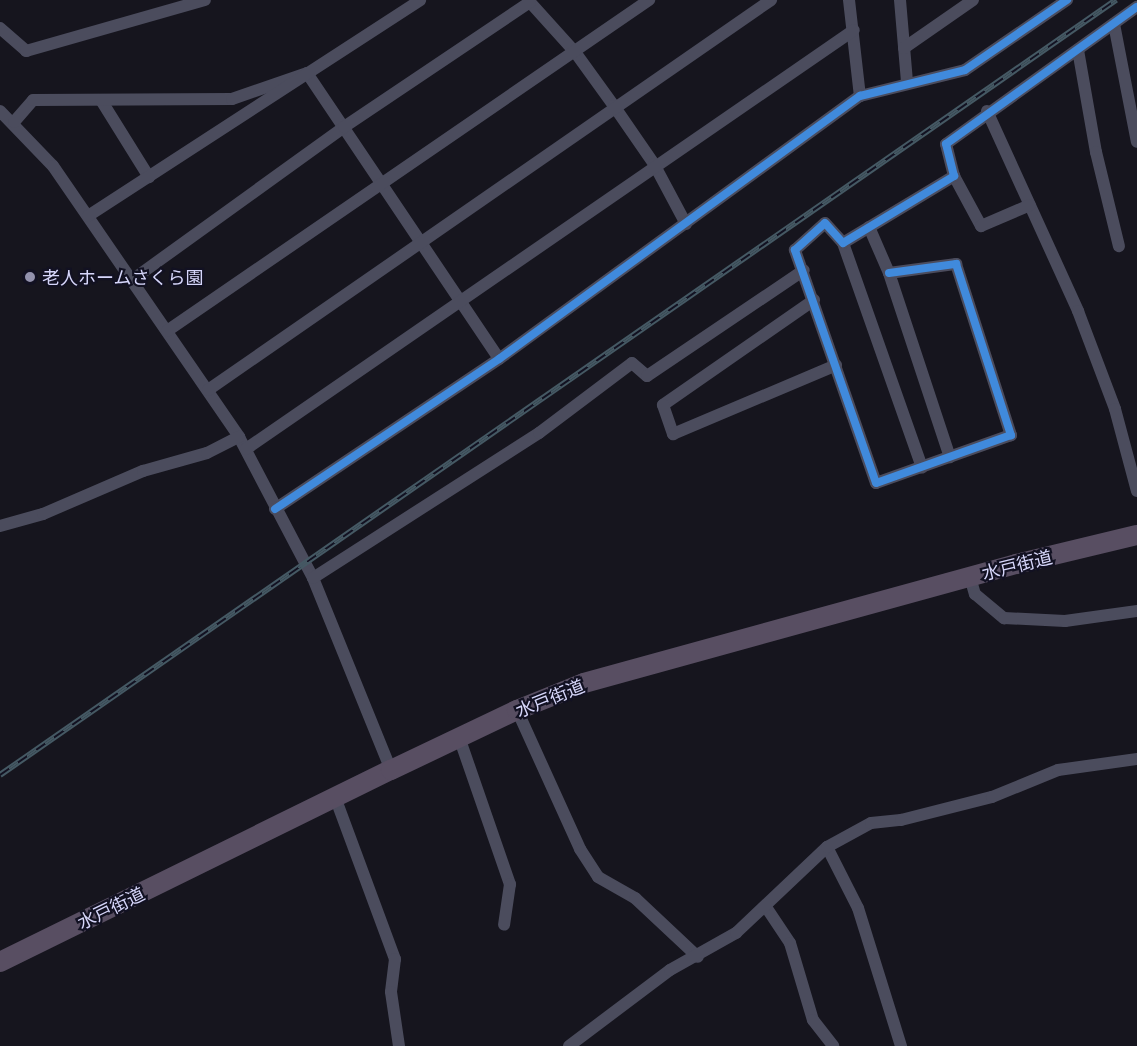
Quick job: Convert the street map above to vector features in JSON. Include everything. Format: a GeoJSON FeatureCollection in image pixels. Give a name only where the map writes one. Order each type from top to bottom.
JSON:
{"type":"FeatureCollection","features":[{"type":"Feature","properties":{"kind":"highway","name":"水戸街道"},"geometry":{"type":"LineString","coordinates":[[0,962],[459,737],[584,683],[970,577],[1137,535]]}},
{"type":"Feature","properties":{"kind":"street"},"geometry":{"type":"LineString","coordinates":[[0,28],[26,51],[202,0]]}},
{"type":"Feature","properties":{"kind":"street"},"geometry":{"type":"LineString","coordinates":[[88,216],[420,0]]}},
{"type":"Feature","properties":{"kind":"street"},"geometry":{"type":"LineString","coordinates":[[167,331],[649,0]]}},
{"type":"Feature","properties":{"kind":"street"},"geometry":{"type":"LineString","coordinates":[[208,390],[614,106],[771,0]]}},
{"type":"Feature","properties":{"kind":"street"},"geometry":{"type":"LineString","coordinates":[[849,0],[860,96]]}},
{"type":"Feature","properties":{"kind":"street"},"geometry":{"type":"LineString","coordinates":[[900,0],[907,82]]}},
{"type":"Feature","properties":{"kind":"street"},"geometry":{"type":"LineString","coordinates":[[904,48],[973,0]]}},
{"type":"Feature","properties":{"kind":"street"},"geometry":{"type":"LineString","coordinates":[[275,509],[500,359],[860,96],[907,82],[965,70],[1067,0]]}},
{"type":"Feature","properties":{"kind":"street"},"geometry":{"type":"LineString","coordinates":[[132,280],[344,127],[529,1],[575,52],[614,106],[654,164],[686,224]]}},
{"type":"Feature","properties":{"kind":"street"},"geometry":{"type":"LineString","coordinates":[[1030,205],[981,226],[954,176],[946,144],[987,111],[1137,7]]}},
{"type":"Feature","properties":{"kind":"street"},"geometry":{"type":"LineString","coordinates":[[1114,24],[1137,142]]}},
{"type":"Feature","properties":{"kind":"street"},"geometry":{"type":"LineString","coordinates":[[0,526],[43,514],[143,471],[243,443],[854,30]]}},
{"type":"Feature","properties":{"kind":"street"},"geometry":{"type":"LineString","coordinates":[[1078,50],[1096,152],[1119,246]]}},
{"type":"Feature","properties":{"kind":"street"},"geometry":{"type":"LineString","coordinates":[[14,122],[33,100],[232,99],[308,74]]}},
{"type":"Feature","properties":{"kind":"street"},"geometry":{"type":"LineString","coordinates":[[308,74],[500,359]]}},
{"type":"Feature","properties":{"kind":"street"},"geometry":{"type":"LineString","coordinates":[[101,100],[149,177]]}},
{"type":"Feature","properties":{"kind":"street"},"geometry":{"type":"LineString","coordinates":[[0,111],[14,122],[88,216],[243,443],[275,509],[313,578],[391,770]]}},
{"type":"Feature","properties":{"kind":"street"},"geometry":{"type":"LineString","coordinates":[[987,111],[1030,205],[1103,377],[1137,491]]}},
{"type":"Feature","properties":{"kind":"street"},"geometry":{"type":"LineString","coordinates":[[843,243],[954,176]]}},
{"type":"Feature","properties":{"kind":"street"},"geometry":{"type":"LineString","coordinates":[[889,273],[956,264],[1011,435],[922,467],[876,483],[804,270],[795,250],[825,223],[843,243],[922,467]]}},
{"type":"Feature","properties":{"kind":"street"},"geometry":{"type":"LineString","coordinates":[[869,227],[889,273],[950,457]]}},
{"type":"Feature","properties":{"kind":"street"},"geometry":{"type":"LineString","coordinates":[[313,578],[538,433],[632,363],[647,376],[804,270]]}},
{"type":"Feature","properties":{"kind":"street"},"geometry":{"type":"LineString","coordinates":[[814,300],[663,405],[673,434],[836,365]]}},
{"type":"Feature","properties":{"kind":"street"},"geometry":{"type":"LineString","coordinates":[[970,577],[975,594],[1004,618],[1065,621],[1137,611]]}},
{"type":"Feature","properties":{"kind":"street"},"geometry":{"type":"LineString","coordinates":[[517,710],[580,849],[597,877],[635,898],[698,957]]}},
{"type":"Feature","properties":{"kind":"street"},"geometry":{"type":"LineString","coordinates":[[459,737],[510,884],[504,925]]}},
{"type":"Feature","properties":{"kind":"street"},"geometry":{"type":"LineString","coordinates":[[569,1046],[670,970],[698,957],[766,908],[827,847],[871,823],[901,820],[992,797],[1058,770],[1137,759]]}},
{"type":"Feature","properties":{"kind":"street"},"geometry":{"type":"LineString","coordinates":[[335,797],[395,958],[391,992],[399,1046]]}},
{"type":"Feature","properties":{"kind":"street"},"geometry":{"type":"LineString","coordinates":[[827,847],[858,908],[901,1046]]}},
{"type":"Feature","properties":{"kind":"street"},"geometry":{"type":"LineString","coordinates":[[766,908],[790,943],[813,1020],[832,1046]]}},
{"type":"Feature","properties":{"kind":"railway"},"geometry":{"type":"LineString","coordinates":[[0,775],[1116,0]]}},
{"type":"Feature","properties":{"kind":"cycle path"},"geometry":{"type":"LineString","coordinates":[[275,509],[499,359],[860,96],[965,70],[1067,0]]}},
{"type":"Feature","properties":{"kind":"cycle path"},"geometry":{"type":"LineString","coordinates":[[889,273],[956,264],[1011,435],[876,483],[795,250],[825,223],[843,243],[954,176],[946,144],[1137,7]]}},
{"type":"Feature","properties":{"kind":"place","name":"老人ホームさくら園"},"geometry":{"type":"Point","coordinates":[30,277]}}]}
